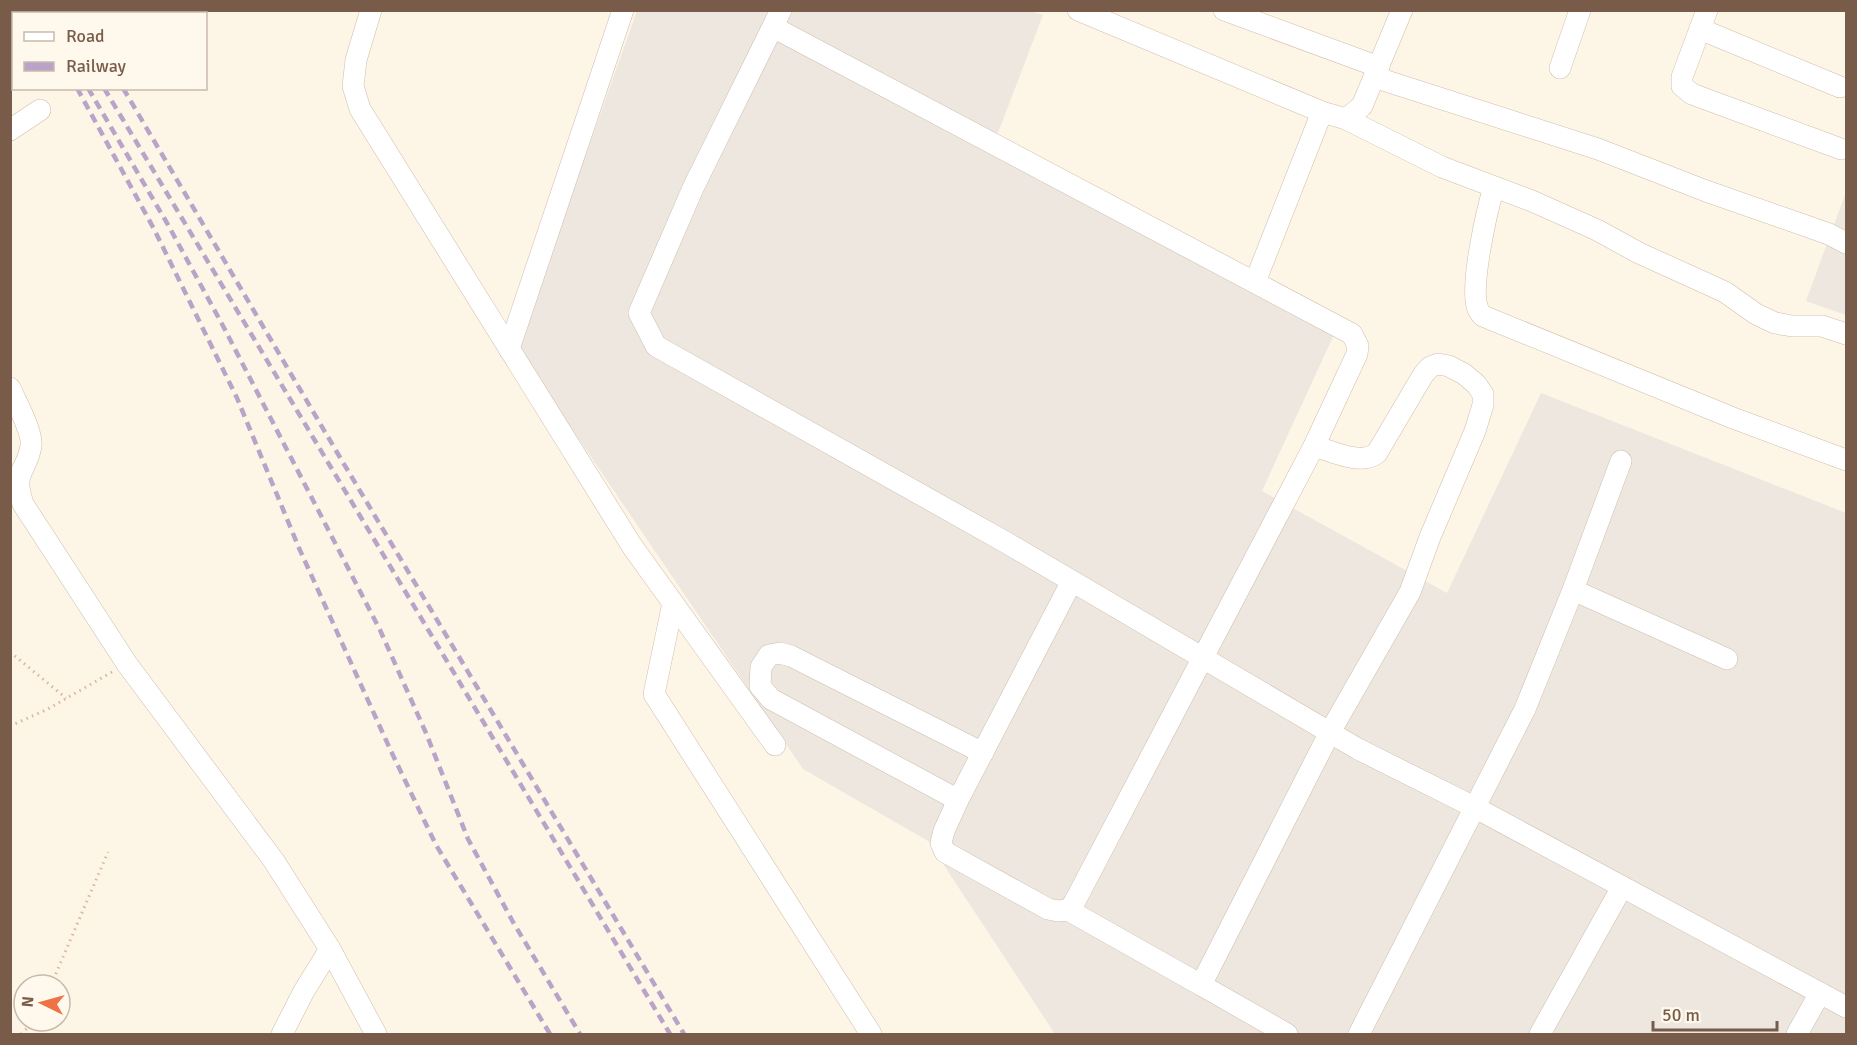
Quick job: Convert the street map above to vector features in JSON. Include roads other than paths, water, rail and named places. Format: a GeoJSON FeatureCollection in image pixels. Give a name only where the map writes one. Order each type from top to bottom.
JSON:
{"type":"FeatureCollection","features":[{"type":"Feature","properties":{"kind":"street"},"geometry":{"type":"LineString","coordinates":[[371,10],[356,60],[354,86],[360,109],[632,546],[775,745]]}},
{"type":"Feature","properties":{"kind":"street"},"geometry":{"type":"LineString","coordinates":[[508,349],[623,10]]}},
{"type":"Feature","properties":{"kind":"street"},"geometry":{"type":"LineString","coordinates":[[1078,10],[1322,112],[1347,118],[1442,167],[1597,230],[1639,253],[1715,287],[1756,314],[1775,323],[1792,326],[1822,326],[1846,334]]}},
{"type":"Feature","properties":{"kind":"street"},"geometry":{"type":"LineString","coordinates":[[1224,10],[1376,72],[1598,149],[1706,191],[1829,234],[1846,243]]}},
{"type":"Feature","properties":{"kind":"street"},"geometry":{"type":"LineString","coordinates":[[1347,118],[1362,106],[1402,10]]}},
{"type":"Feature","properties":{"kind":"street"},"geometry":{"type":"LineString","coordinates":[[1560,68],[1580,10]]}},
{"type":"Feature","properties":{"kind":"street"},"geometry":{"type":"LineString","coordinates":[[1068,910],[1074,903],[1203,658],[1314,446],[1357,354],[1358,346],[1352,334],[777,19],[693,188],[639,313],[656,346],[1072,581],[1203,658],[1358,748],[1476,808],[1846,1008]]}},
{"type":"Feature","properties":{"kind":"street"},"geometry":{"type":"LineString","coordinates":[[1840,87],[1704,20],[1682,77],[1682,86],[1692,94],[1841,149]]}},
{"type":"Feature","properties":{"kind":"street"},"geometry":{"type":"LineString","coordinates":[[10,130],[40,110]]}},
{"type":"Feature","properties":{"kind":"street"},"geometry":{"type":"LineString","coordinates":[[1255,282],[1322,112]]}},
{"type":"Feature","properties":{"kind":"street"},"geometry":{"type":"LineString","coordinates":[[1494,187],[1485,218],[1475,295],[1478,309],[1483,316],[1733,418],[1846,460]]}},
{"type":"Feature","properties":{"kind":"street"},"geometry":{"type":"LineString","coordinates":[[1201,985],[1330,732],[1410,592],[1430,537],[1475,431],[1483,405],[1482,394],[1476,384],[1464,374],[1449,366],[1438,364],[1430,367],[1424,375],[1377,453],[1372,457],[1362,459],[1314,446]]}},
{"type":"Feature","properties":{"kind":"street"},"geometry":{"type":"LineString","coordinates":[[10,388],[30,435],[31,444],[18,477],[17,502],[127,663],[274,861],[330,950],[376,1035]]}},
{"type":"Feature","properties":{"kind":"street"},"geometry":{"type":"LineString","coordinates":[[1359,1035],[1525,709],[1573,590],[1621,461]]}},
{"type":"Feature","properties":{"kind":"street"},"geometry":{"type":"LineString","coordinates":[[1072,581],[958,801],[944,831],[941,843],[945,852],[1048,909],[1068,910],[1287,1035]]}},
{"type":"Feature","properties":{"kind":"street"},"geometry":{"type":"LineString","coordinates":[[1573,590],[1727,659]]}},
{"type":"Feature","properties":{"kind":"street"},"geometry":{"type":"LineString","coordinates":[[673,603],[654,693],[871,1035]]}},
{"type":"Feature","properties":{"kind":"street"},"geometry":{"type":"LineString","coordinates":[[958,801],[771,699],[760,686],[761,667],[769,655],[780,653],[791,656],[983,753]]}},
{"type":"Feature","properties":{"kind":"street"},"geometry":{"type":"LineString","coordinates":[[1540,1035],[1622,887]]}},
{"type":"Feature","properties":{"kind":"street"},"geometry":{"type":"LineString","coordinates":[[282,1035],[304,991],[330,950]]}},
{"type":"Feature","properties":{"kind":"street"},"geometry":{"type":"LineString","coordinates":[[1797,1035],[1820,993]]}},
{"type":"Feature","properties":{"kind":"railway"},"geometry":{"type":"LineString","coordinates":[[78,90],[154,229],[237,398],[299,548],[436,845],[550,1034]]}},
{"type":"Feature","properties":{"kind":"railway"},"geometry":{"type":"LineString","coordinates":[[89,90],[167,223],[222,324],[380,630],[426,733],[468,839],[513,922],[580,1034]]}},
{"type":"Feature","properties":{"kind":"railway"},"geometry":{"type":"LineString","coordinates":[[105,90],[670,1034]]}},
{"type":"Feature","properties":{"kind":"railway"},"geometry":{"type":"LineString","coordinates":[[124,90],[684,1034]]}}]}
